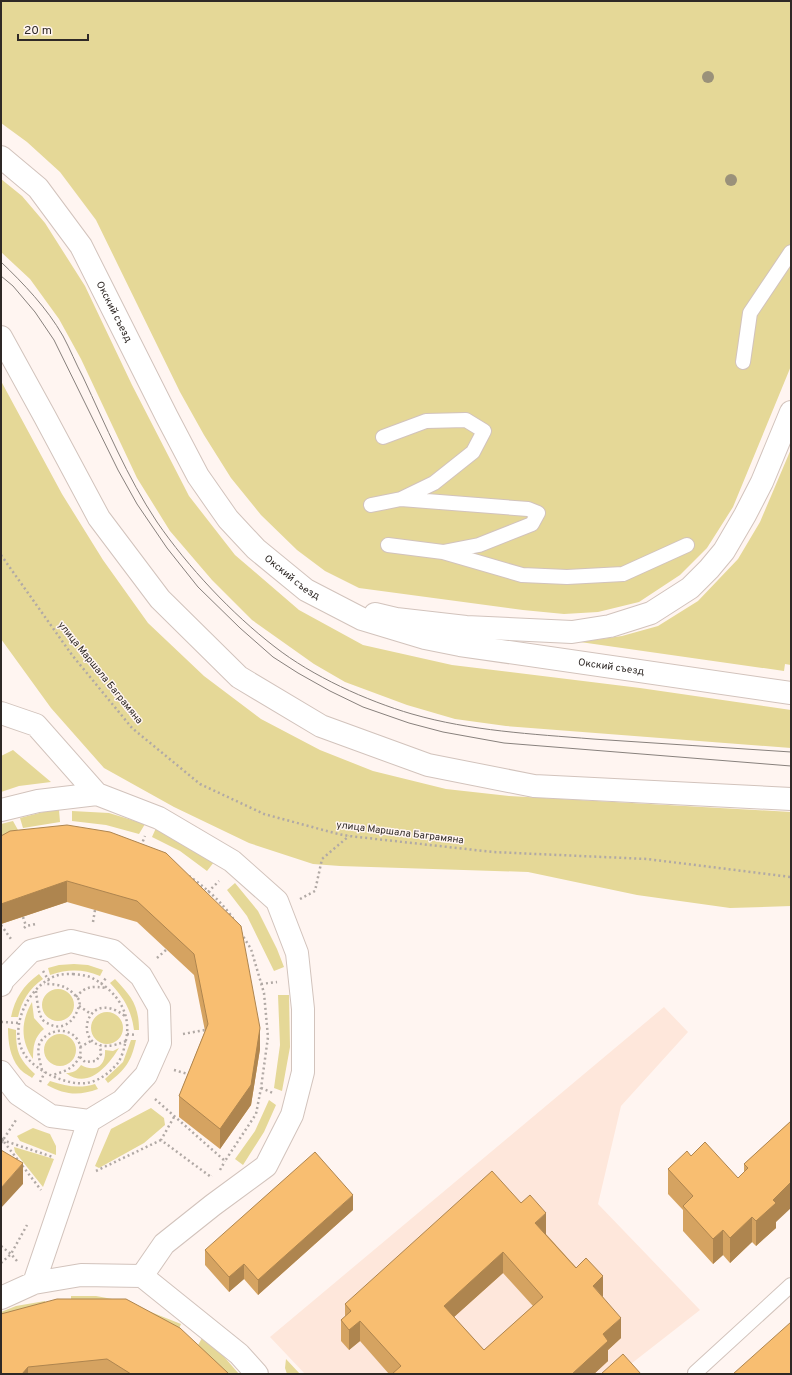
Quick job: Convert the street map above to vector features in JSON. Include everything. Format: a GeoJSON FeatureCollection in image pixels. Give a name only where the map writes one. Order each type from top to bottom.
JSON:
{"type":"FeatureCollection","features":[{"type":"Feature","properties":{"kind":"main road","name":"Окский съезд"},"geometry":{"type":"LineString","coordinates":[[1,157],[38,188],[81,246],[198,476],[228,519],[256,549],[306,590],[362,619],[391,629],[460,645],[791,693]]}},
{"type":"Feature","properties":{"kind":"main road"},"geometry":{"type":"LineString","coordinates":[[1,337],[99,518],[160,599],[239,677],[321,726],[428,765],[534,786],[791,799]]}},
{"type":"Feature","properties":{"kind":"main road"},"geometry":{"type":"LineString","coordinates":[[329,603],[396,619],[466,627],[534,631],[572,632],[610,626],[652,613],[690,588],[724,551],[762,482],[791,412]]}},
{"type":"Feature","properties":{"kind":"main road"},"geometry":{"type":"LineString","coordinates":[[1,713],[36,725],[97,794],[159,818],[232,861],[277,901],[297,953],[303,1009],[303,1072],[292,1116],[266,1166],[213,1205],[164,1244],[142,1276]]}},
{"type":"Feature","properties":{"kind":"main road"},"geometry":{"type":"LineString","coordinates":[[1,810],[38,801],[97,794]]}},
{"type":"Feature","properties":{"kind":"main road"},"geometry":{"type":"LineString","coordinates":[[1,985],[3,980],[31,951],[71,941],[113,952],[141,976],[159,1007],[160,1044],[146,1076],[122,1101],[89,1121],[51,1116],[18,1094],[1,1072]]}},
{"type":"Feature","properties":{"kind":"main road"},"geometry":{"type":"LineString","coordinates":[[34,1283],[89,1121]]}},
{"type":"Feature","properties":{"kind":"main road"},"geometry":{"type":"LineString","coordinates":[[1,1298],[34,1283],[81,1275],[142,1276],[239,1354],[257,1374]]}},
{"type":"Feature","properties":{"kind":"lane"},"geometry":{"type":"LineString","coordinates":[[743,362],[750,313],[791,252]]}},
{"type":"Feature","properties":{"kind":"lane"},"geometry":{"type":"LineString","coordinates":[[371,506],[401,499],[434,482],[473,452],[484,431],[466,420],[426,421],[383,437]]}},
{"type":"Feature","properties":{"kind":"lane"},"geometry":{"type":"LineString","coordinates":[[401,499],[528,509],[538,513],[532,524],[479,545],[443,552]]}},
{"type":"Feature","properties":{"kind":"lane"},"geometry":{"type":"LineString","coordinates":[[388,545],[443,552],[522,575],[567,577],[623,574],[687,546]]}},
{"type":"Feature","properties":{"kind":"lane"},"geometry":{"type":"LineString","coordinates":[[695,1373],[791,1285]]}},
{"type":"Feature","properties":{"kind":"path","name":"улица Маршала Баграмяна"},"geometry":{"type":"LineString","coordinates":[[1,555],[72,655],[132,728],[200,784],[264,814],[349,836],[493,852],[647,859],[791,877]]}},
{"type":"Feature","properties":{"kind":"path"},"geometry":{"type":"LineString","coordinates":[[280,909],[315,891],[322,859],[349,836]]}},
{"type":"Feature","properties":{"kind":"path"},"geometry":{"type":"LineString","coordinates":[[93,922],[95,910]]}},
{"type":"Feature","properties":{"kind":"path"},"geometry":{"type":"LineString","coordinates":[[23,917],[26,926]]}},
{"type":"Feature","properties":{"kind":"path"},"geometry":{"type":"LineString","coordinates":[[1,925],[11,939]]}},
{"type":"Feature","properties":{"kind":"path"},"geometry":{"type":"LineString","coordinates":[[152,963],[167,949]]}},
{"type":"Feature","properties":{"kind":"path"},"geometry":{"type":"LineString","coordinates":[[41,968],[49,981]]}},
{"type":"Feature","properties":{"kind":"path"},"geometry":{"type":"LineString","coordinates":[[73,974],[93,978],[106,988],[121,1004],[127,1017],[128,1034],[126,1041],[118,1062],[106,1074],[97,1080],[86,1083],[70,1082],[52,1076],[36,1067],[25,1054],[19,1039],[20,1023],[24,1006],[43,984],[55,976],[73,974]]}},
{"type":"Feature","properties":{"kind":"path"},"geometry":{"type":"LineString","coordinates":[[43,984],[57,984],[70,990],[80,1001],[79,1010],[73,1019],[63,1027],[45,1035],[39,1045],[39,1058],[43,1070]]}},
{"type":"Feature","properties":{"kind":"path"},"geometry":{"type":"LineString","coordinates":[[76,997],[87,987],[106,988]]}},
{"type":"Feature","properties":{"kind":"path"},"geometry":{"type":"LineString","coordinates":[[36,991],[42,1019],[59,1029],[73,1034],[79,1041],[82,1052],[78,1061],[70,1068],[52,1076]]}},
{"type":"Feature","properties":{"kind":"path"},"geometry":{"type":"LineString","coordinates":[[80,1006],[91,1014]]}},
{"type":"Feature","properties":{"kind":"path"},"geometry":{"type":"LineString","coordinates":[[126,1041],[114,1045],[96,1045],[89,1040],[86,1030],[91,1014],[96,1010],[109,1007],[118,1010],[127,1017]]}},
{"type":"Feature","properties":{"kind":"path"},"geometry":{"type":"LineString","coordinates":[[4,1028],[2,1022],[5,1016]]}},
{"type":"Feature","properties":{"kind":"path"},"geometry":{"type":"LineString","coordinates":[[2,1022],[20,1023]]}},
{"type":"Feature","properties":{"kind":"path"},"geometry":{"type":"LineString","coordinates":[[179,1035],[205,1030]]}},
{"type":"Feature","properties":{"kind":"path"},"geometry":{"type":"LineString","coordinates":[[128,1034],[142,1036]]}},
{"type":"Feature","properties":{"kind":"path"},"geometry":{"type":"LineString","coordinates":[[80,1047],[91,1041]]}},
{"type":"Feature","properties":{"kind":"path"},"geometry":{"type":"LineString","coordinates":[[80,1057],[85,1062],[96,1061],[101,1054],[100,1045]]}},
{"type":"Feature","properties":{"kind":"path"},"geometry":{"type":"LineString","coordinates":[[174,1070],[195,1077]]}},
{"type":"Feature","properties":{"kind":"path"},"geometry":{"type":"LineString","coordinates":[[1,1140],[17,1117],[14,1116]]}},
{"type":"Feature","properties":{"kind":"path"},"geometry":{"type":"LineString","coordinates":[[91,1173],[161,1140],[174,1117]]}},
{"type":"Feature","properties":{"kind":"path"},"geometry":{"type":"LineString","coordinates":[[1,1140],[59,1159]]}},
{"type":"Feature","properties":{"kind":"path"},"geometry":{"type":"LineString","coordinates":[[1,1140],[44,1194]]}},
{"type":"Feature","properties":{"kind":"path"},"geometry":{"type":"LineString","coordinates":[[161,1140],[211,1177],[218,1174],[225,1161]]}},
{"type":"Feature","properties":{"kind":"path"},"geometry":{"type":"LineString","coordinates":[[1,1263],[11,1254],[30,1221]]}},
{"type":"Feature","properties":{"kind":"path"},"geometry":{"type":"LineString","coordinates":[[1,1246],[11,1254]]}},
{"type":"Feature","properties":{"kind":"shaded area"},"geometry":{"type":"Polygon","coordinates":[[[1,1],[791,1],[791,366],[733,507],[707,548],[680,575],[639,602],[598,612],[564,614],[359,588],[325,571],[297,550],[261,515],[231,478],[204,435],[180,392],[96,220],[60,172],[27,142],[1,123],[1,1]]]}},
{"type":"Feature","properties":{"kind":"shaded area"},"geometry":{"type":"Polygon","coordinates":[[[1,179],[22,196],[45,223],[85,286],[132,385],[189,496],[235,555],[299,610],[363,645],[452,665],[640,688],[791,710],[791,748],[506,726],[455,719],[407,705],[345,682],[314,664],[252,620],[212,580],[170,531],[137,478],[81,359],[59,319],[30,279],[1,252],[1,179]]]}},
{"type":"Feature","properties":{"kind":"shaded area"},"geometry":{"type":"Polygon","coordinates":[[[1,381],[62,494],[103,560],[148,623],[204,676],[261,719],[320,750],[373,771],[446,789],[509,796],[791,812],[791,906],[730,908],[637,895],[528,872],[313,864],[249,843],[174,807],[104,768],[51,708],[1,639],[1,381]]]}},
{"type":"Feature","properties":{"kind":"shaded area"},"geometry":{"type":"Polygon","coordinates":[[[791,449],[791,665],[785,664],[784,671],[580,642],[622,636],[658,626],[698,601],[738,559],[760,522],[791,449]]]}},
{"type":"Feature","properties":{"kind":"shaded area"},"geometry":{"type":"Polygon","coordinates":[[[13,750],[51,782],[19,786],[1,792],[1,756],[13,750]]]}},
{"type":"Feature","properties":{"kind":"shaded area"},"geometry":{"type":"Polygon","coordinates":[[[59,810],[60,822],[23,828],[20,818],[47,811],[59,810]]]}},
{"type":"Feature","properties":{"kind":"shaded area"},"geometry":{"type":"Polygon","coordinates":[[[72,811],[109,813],[145,824],[139,834],[106,825],[72,821],[72,811]]]}},
{"type":"Feature","properties":{"kind":"shaded area"},"geometry":{"type":"Polygon","coordinates":[[[13,821],[18,830],[1,837],[1,824],[13,821]]]}},
{"type":"Feature","properties":{"kind":"shaded area"},"geometry":{"type":"Polygon","coordinates":[[[156,828],[214,862],[207,871],[180,851],[152,837],[156,828]]]}},
{"type":"Feature","properties":{"kind":"shaded area"},"geometry":{"type":"Polygon","coordinates":[[[235,883],[258,911],[277,949],[284,967],[274,971],[247,916],[227,890],[235,883]]]}},
{"type":"Feature","properties":{"kind":"shaded area"},"geometry":{"type":"Polygon","coordinates":[[[59,965],[88,965],[103,970],[100,976],[81,971],[63,972],[50,975],[48,968],[59,965]]]}},
{"type":"Feature","properties":{"kind":"shaded area"},"geometry":{"type":"Polygon","coordinates":[[[39,974],[43,979],[27,995],[18,1017],[11,1017],[20,993],[28,983],[39,974]]]}},
{"type":"Feature","properties":{"kind":"shaded area"},"geometry":{"type":"Polygon","coordinates":[[[115,979],[130,996],[136,1007],[139,1030],[134,1030],[131,1016],[126,1004],[110,983],[115,979]]]}},
{"type":"Feature","properties":{"kind":"shaded area"},"geometry":{"type":"Polygon","coordinates":[[[55,989],[61,989],[71,996],[74,1005],[73,1011],[67,1018],[61,1021],[55,1021],[45,1014],[42,1008],[42,1002],[49,992],[55,989]]]}},
{"type":"Feature","properties":{"kind":"shaded area"},"geometry":{"type":"Polygon","coordinates":[[[278,995],[289,995],[290,1047],[282,1091],[274,1088],[280,1045],[278,995]]]}},
{"type":"Feature","properties":{"kind":"shaded area"},"geometry":{"type":"Polygon","coordinates":[[[32,1002],[34,1018],[44,1029],[38,1035],[35,1042],[33,1059],[24,1038],[24,1023],[28,1009],[32,1002]]]}},
{"type":"Feature","properties":{"kind":"shaded area"},"geometry":{"type":"Polygon","coordinates":[[[664,1007],[688,1032],[621,1106],[598,1204],[700,1310],[618,1374],[305,1374],[270,1337],[664,1007]]]}},
{"type":"Feature","properties":{"kind":"shaded area"},"geometry":{"type":"Polygon","coordinates":[[[104,1012],[110,1012],[120,1019],[123,1028],[122,1034],[116,1041],[110,1044],[104,1044],[94,1037],[91,1031],[91,1025],[98,1015],[104,1012]]]}},
{"type":"Feature","properties":{"kind":"shaded area"},"geometry":{"type":"Polygon","coordinates":[[[8,1028],[16,1030],[18,1050],[25,1064],[35,1074],[32,1078],[20,1069],[13,1059],[9,1044],[8,1028]]]}},
{"type":"Feature","properties":{"kind":"shaded area"},"geometry":{"type":"Polygon","coordinates":[[[57,1034],[63,1034],[72,1038],[76,1050],[72,1062],[63,1066],[57,1066],[48,1062],[44,1053],[44,1047],[48,1038],[57,1034]]]}},
{"type":"Feature","properties":{"kind":"shaded area"},"geometry":{"type":"Polygon","coordinates":[[[131,1040],[136,1040],[130,1060],[108,1083],[105,1079],[123,1062],[131,1040]]]}},
{"type":"Feature","properties":{"kind":"shaded area"},"geometry":{"type":"Polygon","coordinates":[[[119,1048],[109,1062],[97,1074],[82,1079],[74,1078],[66,1073],[75,1071],[81,1065],[95,1068],[102,1064],[105,1056],[105,1050],[113,1051],[119,1048]]]}},
{"type":"Feature","properties":{"kind":"shaded area"},"geometry":{"type":"Polygon","coordinates":[[[50,1081],[72,1086],[89,1086],[95,1084],[98,1089],[85,1093],[66,1093],[47,1085],[50,1081]]]}},
{"type":"Feature","properties":{"kind":"shaded area"},"geometry":{"type":"Polygon","coordinates":[[[269,1100],[276,1105],[264,1132],[243,1165],[235,1159],[255,1131],[269,1100]]]}},
{"type":"Feature","properties":{"kind":"shaded area"},"geometry":{"type":"Polygon","coordinates":[[[151,1108],[164,1118],[165,1125],[144,1143],[99,1168],[95,1166],[111,1129],[151,1108]]]}},
{"type":"Feature","properties":{"kind":"shaded area"},"geometry":{"type":"Polygon","coordinates":[[[33,1128],[50,1134],[56,1146],[56,1155],[20,1141],[17,1136],[33,1128]]]}},
{"type":"Feature","properties":{"kind":"shaded area"},"geometry":{"type":"Polygon","coordinates":[[[14,1147],[54,1159],[43,1187],[15,1152],[14,1147]]]}},
{"type":"Feature","properties":{"kind":"shaded area"},"geometry":{"type":"Polygon","coordinates":[[[71,1296],[96,1296],[123,1301],[181,1324],[177,1333],[71,1307],[71,1296]]]}},
{"type":"Feature","properties":{"kind":"shaded area"},"geometry":{"type":"Polygon","coordinates":[[[45,1301],[47,1311],[1,1325],[1,1312],[16,1306],[45,1301]]]}},
{"type":"Feature","properties":{"kind":"shaded area"},"geometry":{"type":"Polygon","coordinates":[[[202,1338],[220,1352],[239,1374],[225,1374],[197,1347],[202,1338]]]}},
{"type":"Feature","properties":{"kind":"shaded area"},"geometry":{"type":"Polygon","coordinates":[[[286,1359],[300,1374],[287,1374],[285,1368],[286,1359]]]}},
{"type":"Feature","properties":{"kind":"building"},"geometry":{"type":"Polygon","coordinates":[[[67,825],[110,832],[166,853],[241,926],[260,1028],[251,1085],[220,1129],[179,1096],[208,1024],[194,954],[137,901],[67,881],[1,904],[1,836],[10,831],[67,825]]]}},
{"type":"Feature","properties":{"kind":"building"},"geometry":{"type":"Polygon","coordinates":[[[791,1121],[791,1182],[773,1200],[776,1203],[756,1221],[752,1217],[730,1238],[723,1230],[713,1239],[683,1206],[693,1196],[668,1169],[687,1151],[691,1156],[705,1142],[738,1178],[748,1168],[744,1164],[791,1121]]]}},
{"type":"Feature","properties":{"kind":"building"},"geometry":{"type":"Polygon","coordinates":[[[1,1150],[23,1163],[1,1188],[1,1150]]]}},
{"type":"Feature","properties":{"kind":"building"},"geometry":{"type":"Polygon","coordinates":[[[315,1152],[353,1195],[258,1280],[244,1264],[229,1277],[205,1250],[315,1152]]]}},
{"type":"Feature","properties":{"kind":"building"},"geometry":{"type":"Polygon","coordinates":[[[492,1171],[521,1203],[530,1195],[546,1213],[535,1223],[576,1268],[586,1258],[603,1276],[593,1286],[621,1318],[603,1334],[608,1341],[572,1374],[392,1374],[401,1366],[360,1321],[349,1330],[341,1320],[351,1311],[345,1304],[492,1171]],[[503,1252],[444,1306],[484,1350],[543,1297],[503,1252]]]}},
{"type":"Feature","properties":{"kind":"building"},"geometry":{"type":"Polygon","coordinates":[[[57,1299],[126,1299],[180,1328],[228,1373],[131,1374],[107,1359],[28,1367],[22,1374],[1,1374],[1,1314],[57,1299]]]}},
{"type":"Feature","properties":{"kind":"building"},"geometry":{"type":"Polygon","coordinates":[[[791,1322],[791,1374],[733,1374],[791,1322]]]}},
{"type":"Feature","properties":{"kind":"building"},"geometry":{"type":"Polygon","coordinates":[[[623,1354],[641,1374],[601,1374],[623,1354]]]}},
{"type":"Feature","properties":{"kind":"tram line"},"geometry":{"type":"LineString","coordinates":[[1,262],[35,297],[57,326],[83,377],[126,469],[146,505],[169,539],[182,556],[227,605],[275,647],[306,668],[359,695],[395,709],[434,720],[479,728],[593,739],[791,752]]}},
{"type":"Feature","properties":{"kind":"tram line"},"geometry":{"type":"LineString","coordinates":[[1,276],[13,286],[35,312],[54,340],[118,470],[137,504],[167,548],[198,587],[240,628],[273,657],[298,673],[363,707],[409,723],[443,732],[504,743],[791,766]]}}]}
